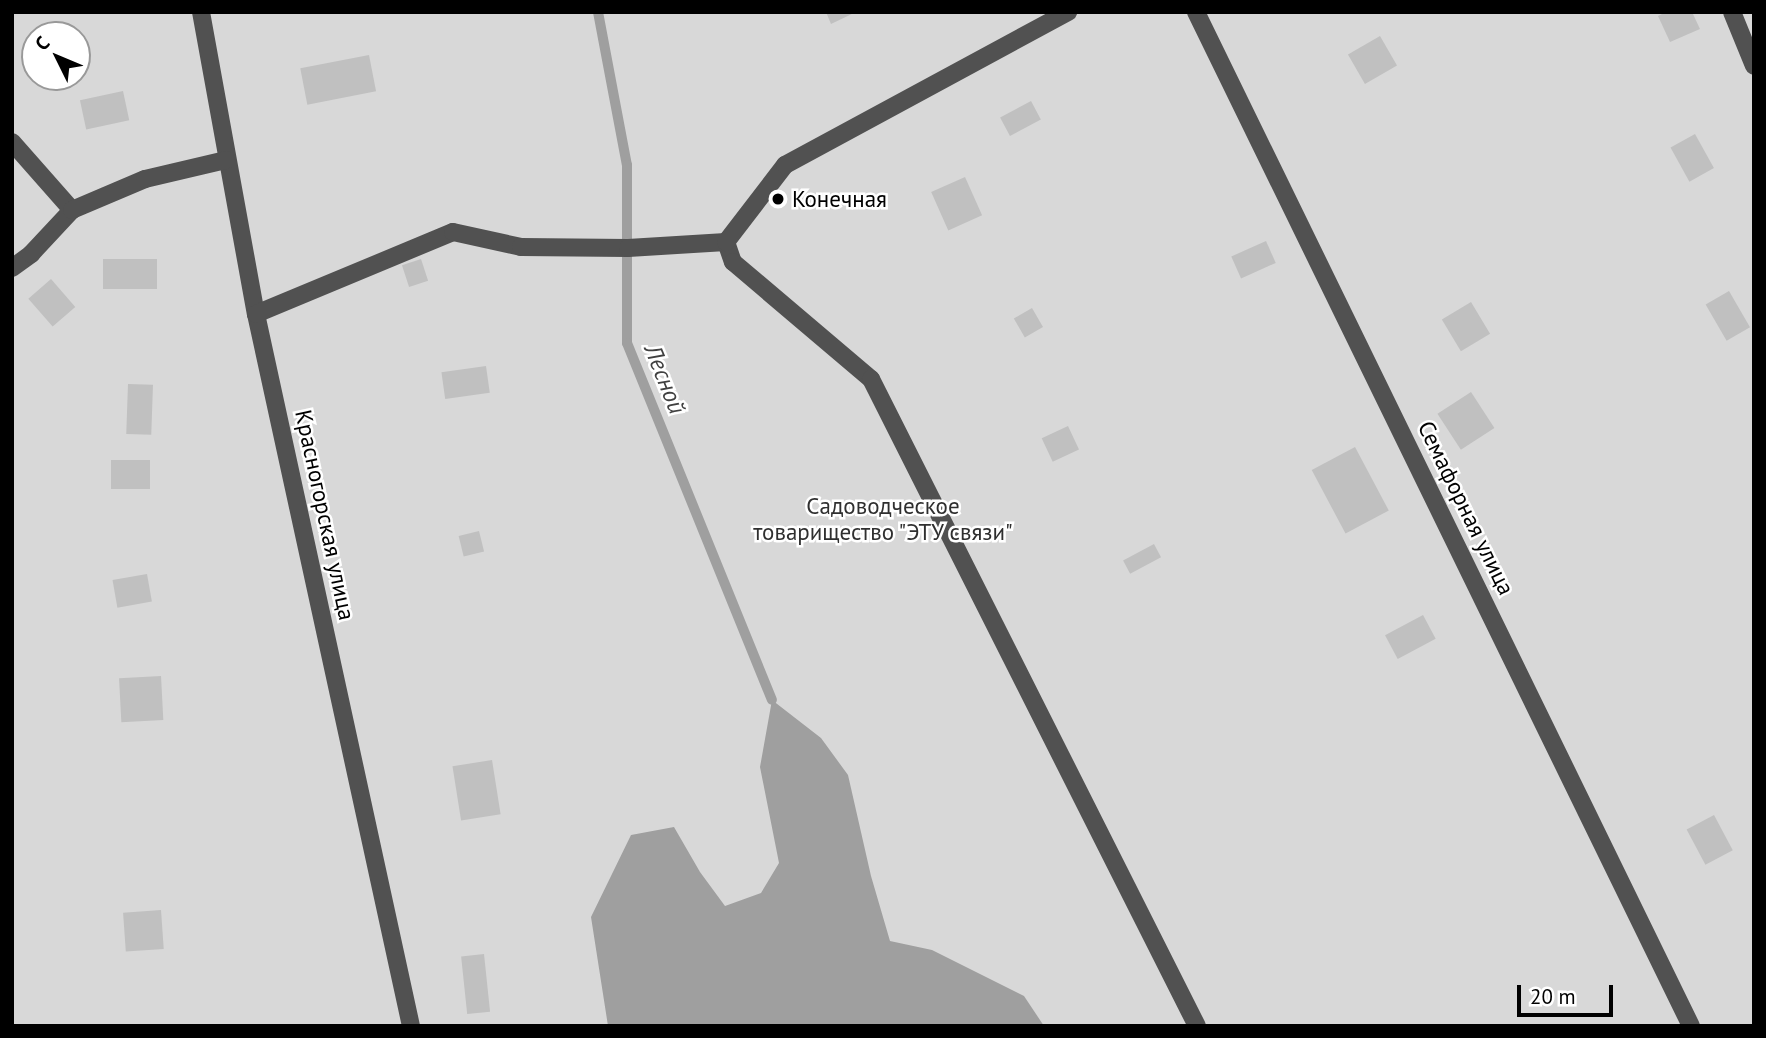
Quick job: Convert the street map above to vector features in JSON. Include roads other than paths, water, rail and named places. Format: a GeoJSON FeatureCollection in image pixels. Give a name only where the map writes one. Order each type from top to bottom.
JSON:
{"type":"FeatureCollection","features":[{"type":"Feature","properties":{"kind":"street","name":"Красногорская улица"},"geometry":{"type":"LineString","coordinates":[[201,12],[256,314],[411,1026]]}},
{"type":"Feature","properties":{"kind":"street"},"geometry":{"type":"LineString","coordinates":[[256,314],[453,233],[521,247],[628,248],[726,242],[785,165],[1068,12]]}},
{"type":"Feature","properties":{"kind":"street","name":"Семафорная улица"},"geometry":{"type":"LineString","coordinates":[[1196,12],[1691,1026]]}},
{"type":"Feature","properties":{"kind":"street"},"geometry":{"type":"LineString","coordinates":[[1732,12],[1754,66]]}},
{"type":"Feature","properties":{"kind":"street"},"geometry":{"type":"LineString","coordinates":[[12,142],[72,210]]}},
{"type":"Feature","properties":{"kind":"street"},"geometry":{"type":"LineString","coordinates":[[12,268],[30,254],[72,210],[145,179],[226,160]]}},
{"type":"Feature","properties":{"kind":"street"},"geometry":{"type":"LineString","coordinates":[[726,242],[733,262],[871,379],[1197,1026]]}},
{"type":"Feature","properties":{"kind":"waterway","name":"Лесной"},"geometry":{"type":"LineString","coordinates":[[598,12],[627,165],[627,343],[772,700]]}},
{"type":"Feature","properties":{"kind":"place","name":"Конечная"},"geometry":{"type":"Point","coordinates":[778,199]}},
{"type":"Feature","properties":{"kind":"park label","name":"Садоводческое товарищество \"ЭТУ связи\""},"geometry":{"type":"Point","coordinates":[883,519]}}]}
